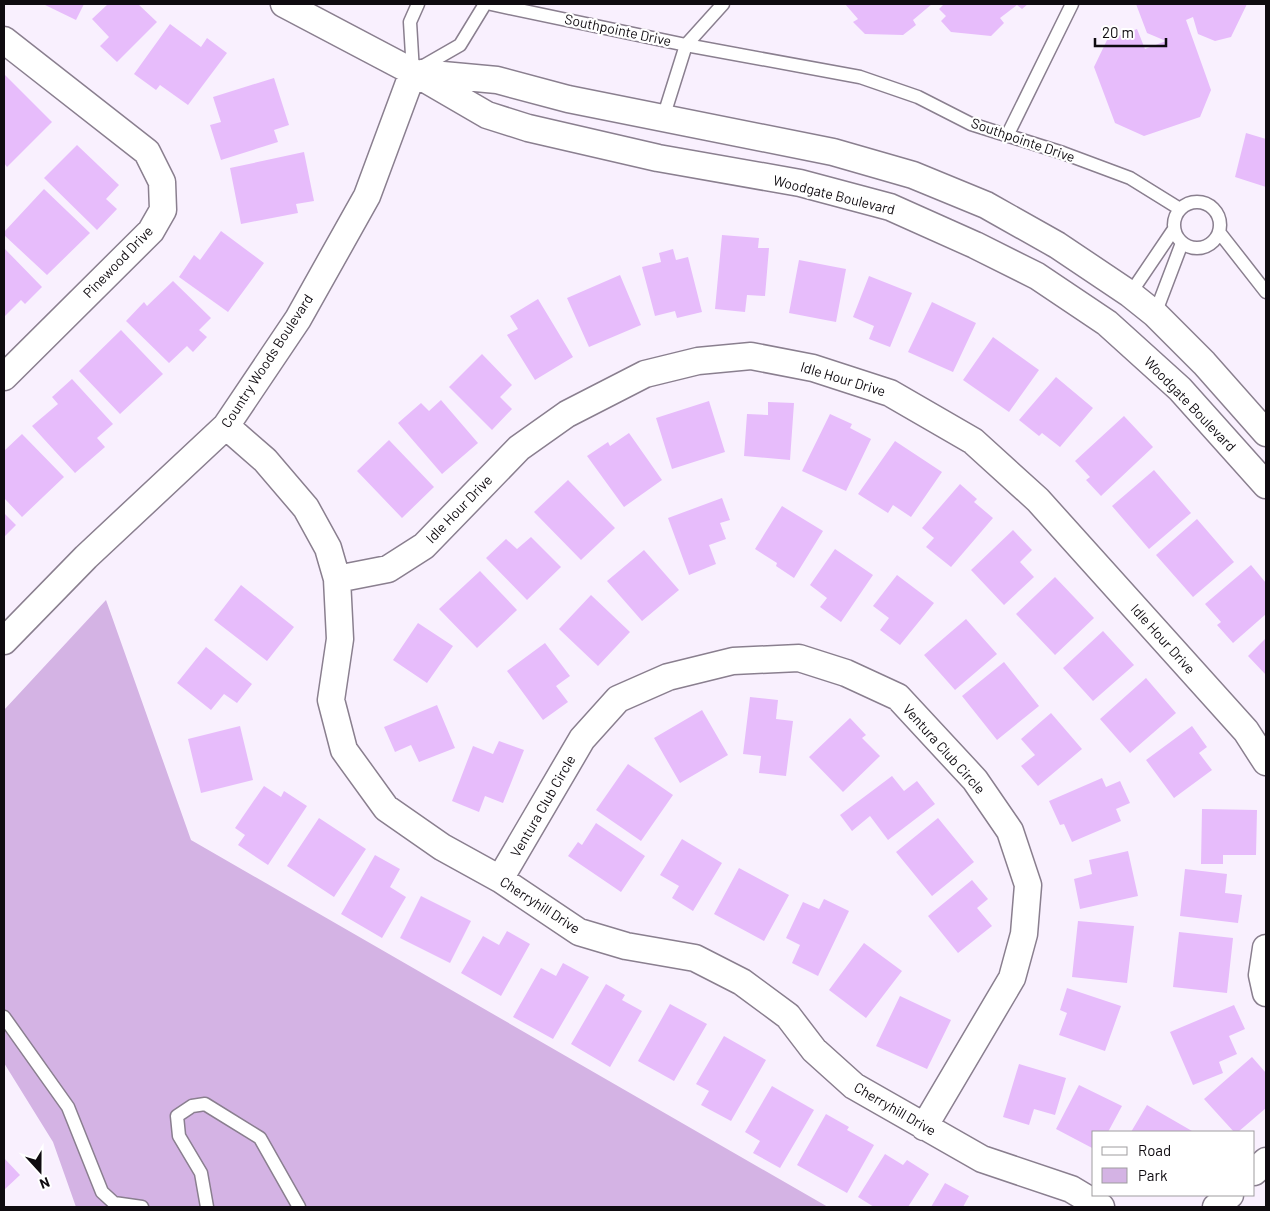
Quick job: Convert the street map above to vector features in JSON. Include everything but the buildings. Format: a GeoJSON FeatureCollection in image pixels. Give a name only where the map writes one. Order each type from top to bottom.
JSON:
{"type":"FeatureCollection","features":[{"type":"Feature","properties":{"kind":"street","name":"Woodgate Boulevard"},"geometry":{"type":"LineString","coordinates":[[284,4],[413,72],[487,115],[528,128],[658,158],[800,184],[890,207],[975,245],[1037,276],[1107,323],[1180,389],[1266,485]]}},
{"type":"Feature","properties":{"kind":"street","name":"Pinewood Drive"},"geometry":{"type":"LineString","coordinates":[[4,40],[147,152],[162,182],[163,210],[151,231],[4,377]]}},
{"type":"Feature","properties":{"kind":"street","name":"Woodgate Boulevard"},"geometry":{"type":"LineString","coordinates":[[413,72],[497,80],[568,99],[833,152],[913,175],[986,205],[1057,245],[1130,294],[1155,314],[1204,363],[1266,433]]}},
{"type":"Feature","properties":{"kind":"street","name":"Country Woods Boulevard"},"geometry":{"type":"LineString","coordinates":[[4,641],[86,557],[226,426],[298,318],[367,196],[413,72]]}},
{"type":"Feature","properties":{"kind":"street","name":"Southpointe Drive"},"geometry":{"type":"LineString","coordinates":[[658,158],[662,118]]}},
{"type":"Feature","properties":{"kind":"street"},"geometry":{"type":"LineString","coordinates":[[1107,323],[1130,294]]}},
{"type":"Feature","properties":{"kind":"street"},"geometry":{"type":"LineString","coordinates":[[1130,343],[1155,314]]}},
{"type":"Feature","properties":{"kind":"street","name":"Idle Hour Drive"},"geometry":{"type":"LineString","coordinates":[[337,580],[388,569],[424,546],[519,448],[567,414],[645,374],[698,361],[751,356],[813,368],[890,392],[973,441],[1038,500],[1246,730],[1266,762]]}},
{"type":"Feature","properties":{"kind":"street","name":"Cherryhill Drive"},"geometry":{"type":"LineString","coordinates":[[226,426],[265,460],[306,508],[328,548],[337,580],[340,639],[331,700],[344,750],[386,808],[442,847],[500,879],[579,932],[626,946],[695,958],[742,982],[788,1016],[814,1050],[854,1086],[982,1159],[1070,1189],[1101,1207]]}},
{"type":"Feature","properties":{"kind":"street","name":"Ventura Club Circle"},"geometry":{"type":"LineString","coordinates":[[500,879],[582,739],[618,699],[668,677],[733,661],[799,658],[846,673],[898,698],[975,780],[1010,831],[1028,885],[1024,934],[1012,978],[924,1127]]}},
{"type":"Feature","properties":{"kind":"street"},"geometry":{"type":"LineString","coordinates":[[1266,948],[1262,975],[1266,993]]}},
{"type":"Feature","properties":{"kind":"street"},"geometry":{"type":"LineString","coordinates":[[1255,1171],[1266,1161]]}},
{"type":"Feature","properties":{"kind":"street"},"geometry":{"type":"LineString","coordinates":[[1216,1207],[1229,1196]]}},
{"type":"Feature","properties":{"kind":"lane"},"geometry":{"type":"LineString","coordinates":[[418,4],[410,22],[413,72],[460,44],[486,4]]}},
{"type":"Feature","properties":{"kind":"lane","name":"Southpointe Drive"},"geometry":{"type":"LineString","coordinates":[[491,4],[686,45],[860,77],[918,96],[971,124],[1063,153],[1130,178],[1180,209]]}},
{"type":"Feature","properties":{"kind":"lane","name":"Southpointe Drive"},"geometry":{"type":"LineString","coordinates":[[662,118],[686,45],[723,4]]}},
{"type":"Feature","properties":{"kind":"lane"},"geometry":{"type":"LineString","coordinates":[[1007,136],[1072,4]]}},
{"type":"Feature","properties":{"kind":"lane"},"geometry":{"type":"LineString","coordinates":[[1130,294],[1174,229],[1176,216],[1180,209],[1189,203],[1205,203],[1212,207],[1219,216],[1219,232],[1215,239],[1204,247],[1189,247],[1182,243],[1174,229]]}},
{"type":"Feature","properties":{"kind":"lane"},"geometry":{"type":"LineString","coordinates":[[1219,232],[1266,292]]}},
{"type":"Feature","properties":{"kind":"lane"},"geometry":{"type":"LineString","coordinates":[[1155,314],[1182,243]]}},
{"type":"Feature","properties":{"kind":"lane"},"geometry":{"type":"LineString","coordinates":[[4,1017],[68,1107],[102,1192],[114,1202],[142,1207]]}},
{"type":"Feature","properties":{"kind":"lane"},"geometry":{"type":"LineString","coordinates":[[207,1207],[201,1173],[179,1136],[176,1116],[192,1106],[204,1104],[260,1138],[299,1207]]}},
{"type":"Feature","properties":{"kind":"green space"},"geometry":{"type":"Polygon","coordinates":[[[106,600],[191,840],[828,1207],[76,1207],[53,1142],[4,1063],[4,710],[106,600]]]}}]}
